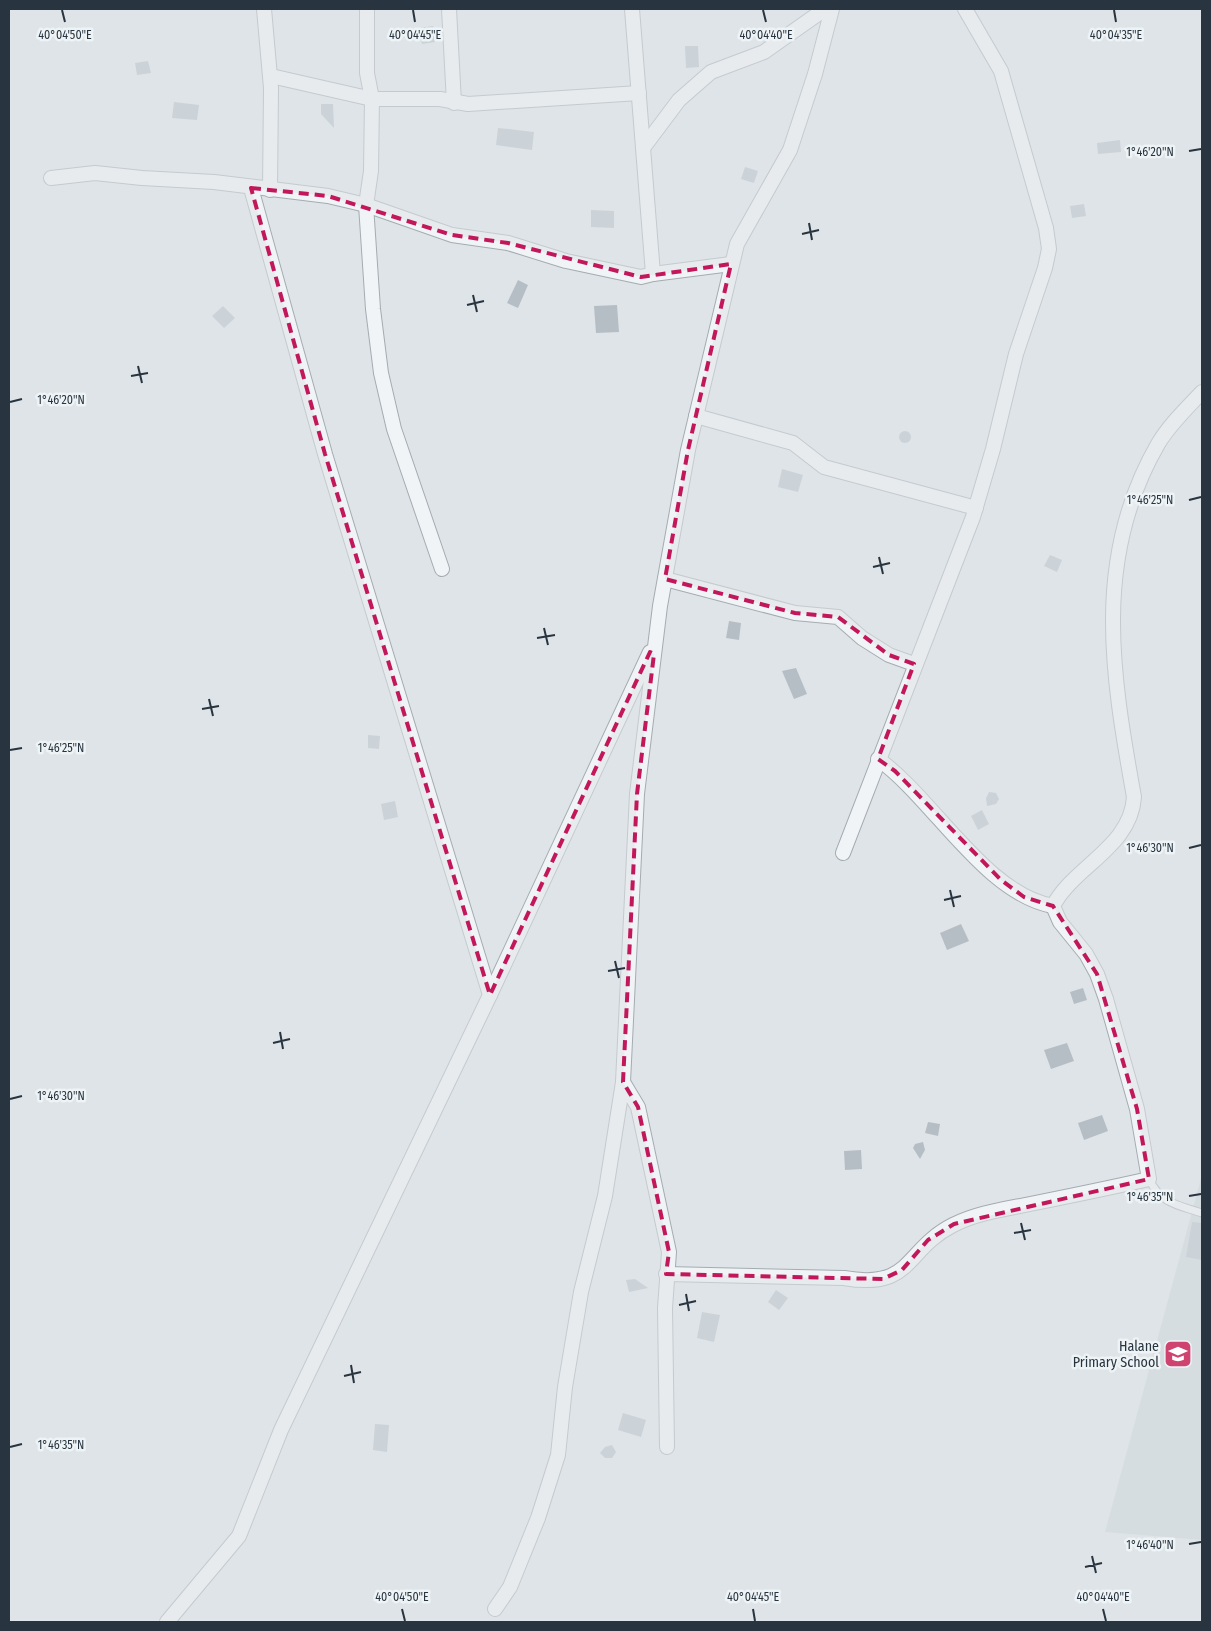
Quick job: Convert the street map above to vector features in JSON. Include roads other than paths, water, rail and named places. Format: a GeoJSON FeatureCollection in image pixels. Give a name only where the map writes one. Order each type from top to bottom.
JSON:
{"type":"FeatureCollection","features":[{"type":"Feature","properties":{"kind":"street"},"geometry":{"type":"LineString","coordinates":[[264,9],[270,76],[270,190]]}},
{"type":"Feature","properties":{"kind":"street"},"geometry":{"type":"LineString","coordinates":[[367,9],[367,73],[372,99],[371,171],[366,205],[373,309],[381,372],[394,429],[442,569]]}},
{"type":"Feature","properties":{"kind":"street"},"geometry":{"type":"LineString","coordinates":[[449,9],[454,103]]}},
{"type":"Feature","properties":{"kind":"street"},"geometry":{"type":"LineString","coordinates":[[632,9],[653,274]]}},
{"type":"Feature","properties":{"kind":"street"},"geometry":{"type":"LineString","coordinates":[[643,148],[679,100],[711,72],[764,52],[825,9]]}},
{"type":"Feature","properties":{"kind":"street"},"geometry":{"type":"LineString","coordinates":[[495,1609],[510,1586],[538,1518],[558,1455],[565,1387],[581,1292],[606,1196],[622,1082],[637,794],[665,579],[696,416],[737,244],[790,150],[815,74],[832,9]]}},
{"type":"Feature","properties":{"kind":"street"},"geometry":{"type":"LineString","coordinates":[[843,853],[914,664],[976,508],[993,449],[1016,354],[1049,249],[1046,228],[1001,71],[965,9]]}},
{"type":"Feature","properties":{"kind":"street"},"geometry":{"type":"LineString","coordinates":[[270,76],[372,99],[440,99],[454,103],[639,93]]}},
{"type":"Feature","properties":{"kind":"street"},"geometry":{"type":"LineString","coordinates":[[51,178],[95,173],[214,182],[328,196],[366,205],[452,235],[508,243],[566,261],[641,277],[731,264]]}},
{"type":"Feature","properties":{"kind":"street"},"geometry":{"type":"LineString","coordinates":[[251,188],[325,454],[490,995]]}},
{"type":"Feature","properties":{"kind":"street"},"geometry":{"type":"LineString","coordinates":[[1053,906],[1061,891],[1126,827],[1133,812],[1134,798],[1117,704],[1113,607],[1114,569],[1121,532],[1134,496],[1158,444],[1202,392]]}},
{"type":"Feature","properties":{"kind":"street"},"geometry":{"type":"LineString","coordinates":[[696,416],[794,443],[824,467],[976,508]]}},
{"type":"Feature","properties":{"kind":"street"},"geometry":{"type":"LineString","coordinates":[[665,579],[795,612],[838,617],[862,638],[889,655],[914,664]]}},
{"type":"Feature","properties":{"kind":"street"},"geometry":{"type":"LineString","coordinates":[[167,1622],[239,1536],[281,1430],[490,995],[656,640]]}},
{"type":"Feature","properties":{"kind":"street"},"geometry":{"type":"LineString","coordinates":[[878,759],[895,771],[951,833],[1001,880],[1024,898],[1053,906]]}},
{"type":"Feature","properties":{"kind":"street"},"geometry":{"type":"LineString","coordinates":[[666,1274],[844,1278],[864,1281],[883,1279],[902,1270],[918,1256],[928,1240],[954,1224],[987,1213],[1149,1179],[1137,1109],[1106,999],[1097,974],[1086,954],[1060,922],[1053,906]]}},
{"type":"Feature","properties":{"kind":"street"},"geometry":{"type":"LineString","coordinates":[[622,1082],[638,1107],[669,1252],[666,1274],[666,1447]]}},
{"type":"Feature","properties":{"kind":"lane"},"geometry":{"type":"LineString","coordinates":[[1149,1179],[1156,1193],[1171,1203],[1202,1213]]}},
{"type":"Feature","properties":{"kind":"place","name":"Halane Primary School"},"geometry":{"type":"Point","coordinates":[1178,1354]}}]}
